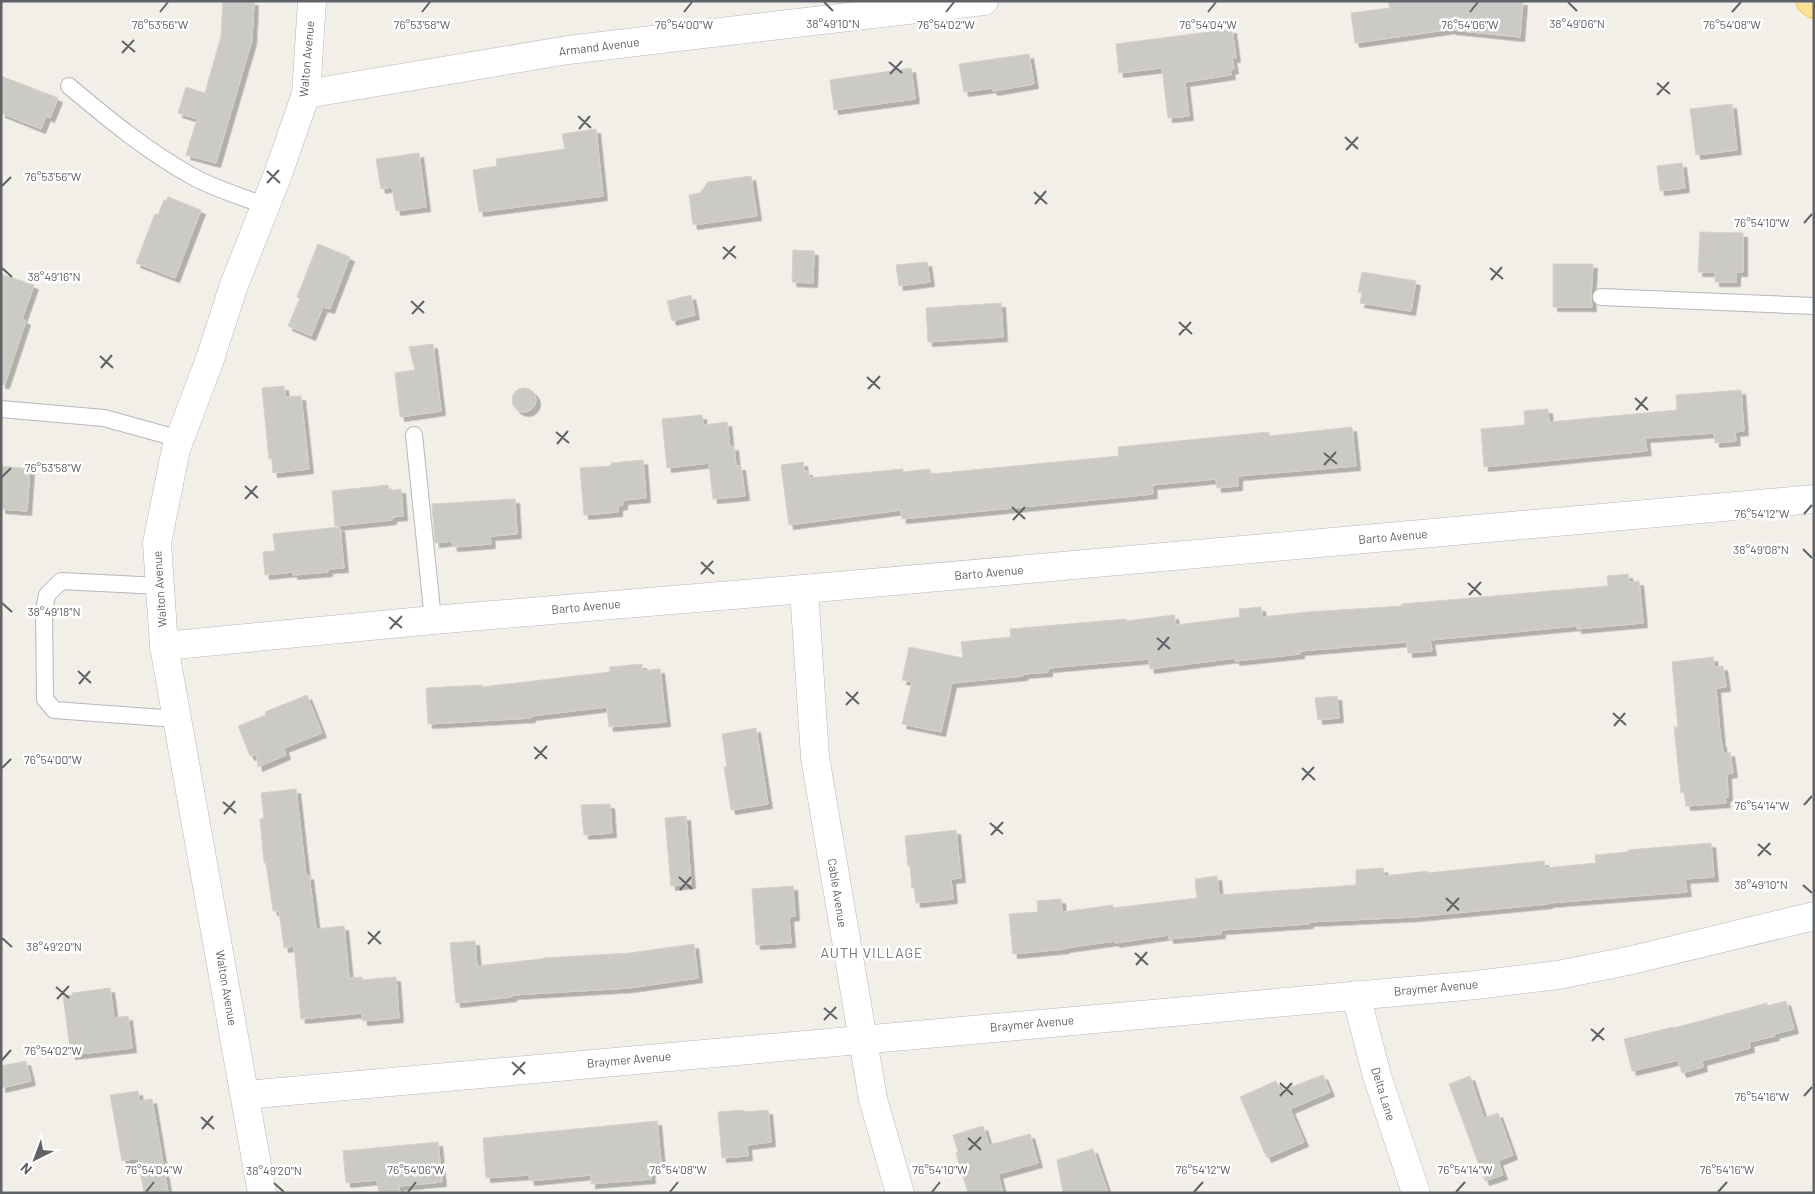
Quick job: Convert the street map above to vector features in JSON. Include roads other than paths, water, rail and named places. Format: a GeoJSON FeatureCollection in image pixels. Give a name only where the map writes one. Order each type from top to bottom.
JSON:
{"type":"FeatureCollection","features":[{"type":"Feature","properties":{"kind":"highway"},"geometry":{"type":"LineString","coordinates":[[1810,1],[1814,4]]}},
{"type":"Feature","properties":{"kind":"street","name":"Walton Avenue"},"geometry":{"type":"LineString","coordinates":[[262,1193],[164,646],[157,543],[180,439],[210,359],[234,285],[306,94],[312,1]]}},
{"type":"Feature","properties":{"kind":"street","name":"Armand Avenue"},"geometry":{"type":"LineString","coordinates":[[306,94],[568,50],[984,1]]}},
{"type":"Feature","properties":{"kind":"street","name":"Barto Avenue"},"geometry":{"type":"LineString","coordinates":[[164,646],[433,620],[804,589],[1814,499]]}},
{"type":"Feature","properties":{"kind":"street","name":"Cable Avenue"},"geometry":{"type":"LineString","coordinates":[[804,589],[815,756],[873,1099],[900,1193]]}},
{"type":"Feature","properties":{"kind":"street","name":"Braymer Avenue"},"geometry":{"type":"LineString","coordinates":[[245,1095],[1476,985],[1558,974],[1632,960],[1814,916]]}},
{"type":"Feature","properties":{"kind":"street","name":"Delta Lane"},"geometry":{"type":"LineString","coordinates":[[1356,995],[1377,1076],[1416,1193]]}},
{"type":"Feature","properties":{"kind":"lane"},"geometry":{"type":"LineString","coordinates":[[69,86],[98,111],[164,160],[185,172],[265,206]]}},
{"type":"Feature","properties":{"kind":"lane"},"geometry":{"type":"LineString","coordinates":[[1601,297],[1814,306]]}},
{"type":"Feature","properties":{"kind":"lane"},"geometry":{"type":"LineString","coordinates":[[1,409],[104,418],[180,439]]}},
{"type":"Feature","properties":{"kind":"lane"},"geometry":{"type":"LineString","coordinates":[[414,435],[433,620]]}},
{"type":"Feature","properties":{"kind":"lane"},"geometry":{"type":"LineString","coordinates":[[160,586],[61,581],[47,595],[44,610],[44,699],[54,710],[177,719]]}},
{"type":"Feature","properties":{"kind":"district","name":"AUTH VILLAGE"},"geometry":{"type":"Point","coordinates":[872,953]}}]}
